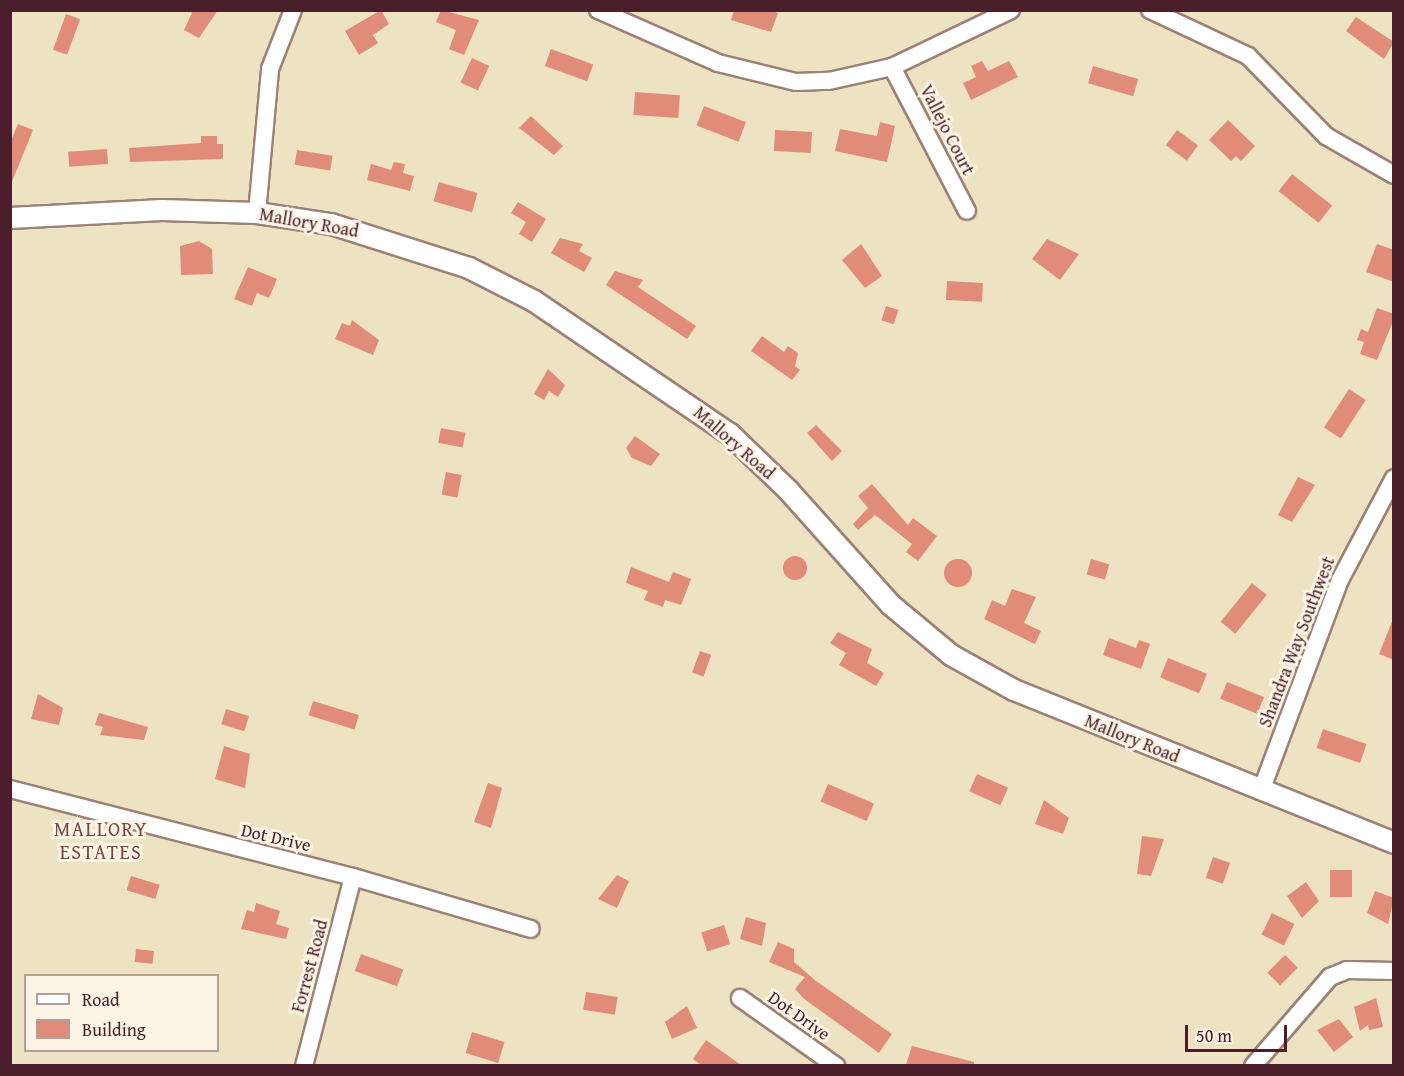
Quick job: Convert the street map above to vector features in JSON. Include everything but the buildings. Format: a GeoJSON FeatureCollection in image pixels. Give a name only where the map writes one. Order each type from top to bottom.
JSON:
{"type":"FeatureCollection","features":[{"type":"Feature","properties":{"kind":"street"},"geometry":{"type":"LineString","coordinates":[[257,213],[270,69],[293,10]]}},
{"type":"Feature","properties":{"kind":"street"},"geometry":{"type":"LineString","coordinates":[[598,10],[760,77],[829,81],[892,67],[1011,10]]}},
{"type":"Feature","properties":{"kind":"street"},"geometry":{"type":"LineString","coordinates":[[1150,10],[1248,56],[1326,136],[1394,175]]}},
{"type":"Feature","properties":{"kind":"street","name":"Vallejo Court"},"geometry":{"type":"LineString","coordinates":[[892,67],[967,211]]}},
{"type":"Feature","properties":{"kind":"street","name":"Mallory Road"},"geometry":{"type":"LineString","coordinates":[[10,218],[162,210],[257,213],[401,242],[534,301],[730,434],[789,491],[891,605],[951,655],[1014,690],[1261,792],[1394,843]]}},
{"type":"Feature","properties":{"kind":"street","name":"Shandra Way Southwest"},"geometry":{"type":"LineString","coordinates":[[1261,792],[1340,580],[1394,478]]}},
{"type":"Feature","properties":{"kind":"street","name":"Dot Drive"},"geometry":{"type":"LineString","coordinates":[[10,789],[353,877],[531,929]]}},
{"type":"Feature","properties":{"kind":"street","name":"Forrest Road"},"geometry":{"type":"LineString","coordinates":[[304,1065],[353,877]]}},
{"type":"Feature","properties":{"kind":"street"},"geometry":{"type":"LineString","coordinates":[[1253,1065],[1330,977],[1347,970],[1394,971]]}},
{"type":"Feature","properties":{"kind":"street","name":"Dot Drive"},"geometry":{"type":"LineString","coordinates":[[740,998],[836,1065]]}},
{"type":"Feature","properties":{"kind":"district","name":"MALLORY ESTATES"},"geometry":{"type":"Point","coordinates":[101,840]}}]}
